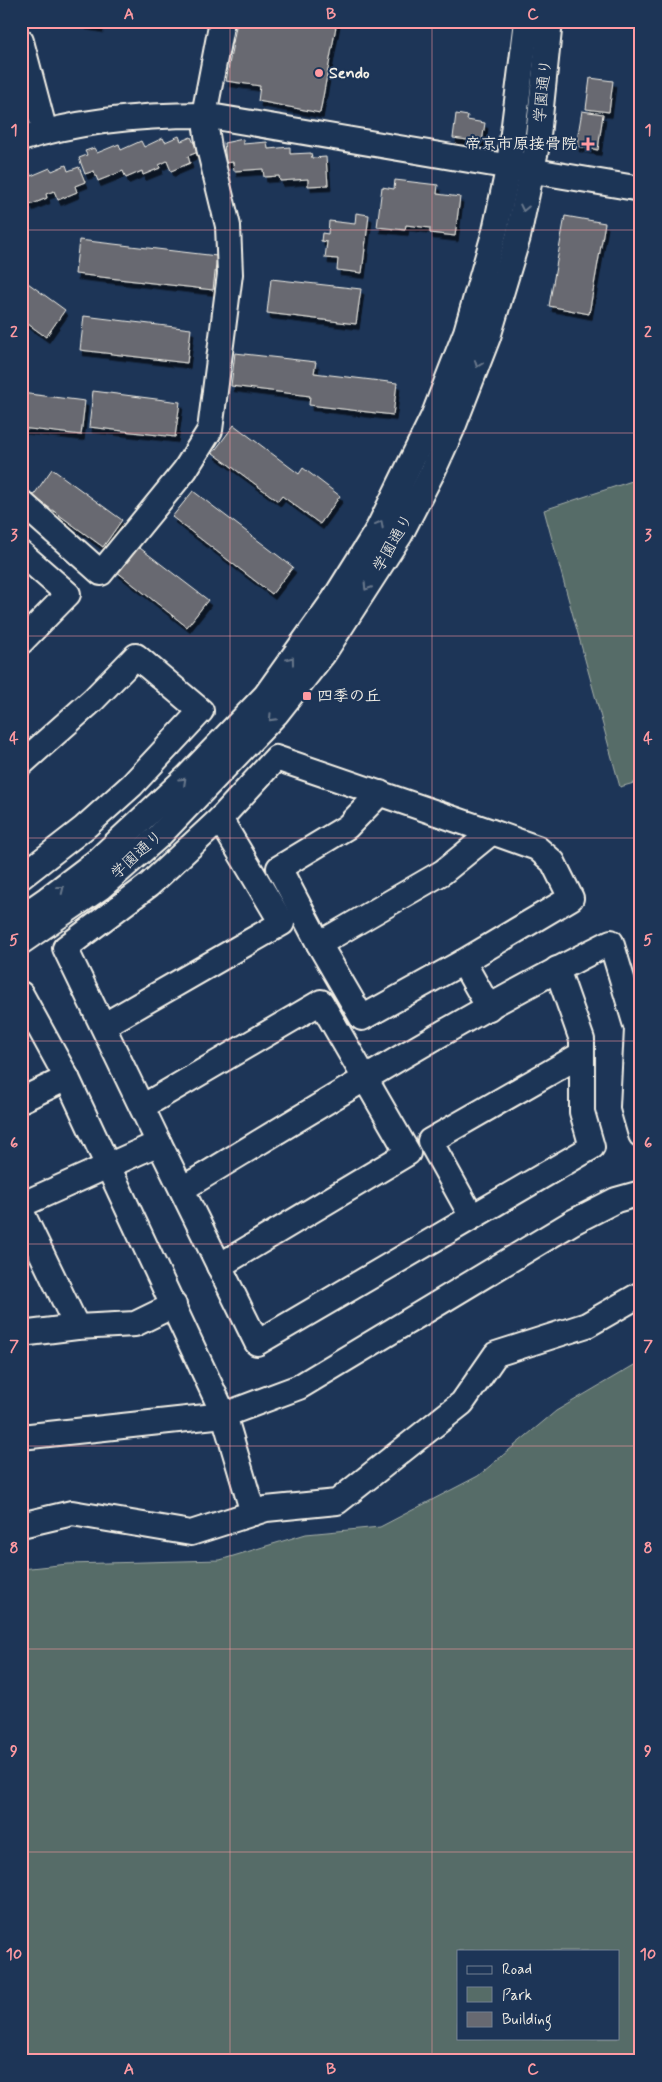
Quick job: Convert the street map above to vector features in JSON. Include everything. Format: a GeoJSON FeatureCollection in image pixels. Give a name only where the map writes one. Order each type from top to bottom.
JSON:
{"type":"FeatureCollection","features":[{"type":"Feature","properties":{"kind":"street"},"geometry":{"type":"LineString","coordinates":[[21,502],[101,572],[185,470],[210,430],[230,274],[228,226],[209,148],[204,115],[222,21]]}},
{"type":"Feature","properties":{"kind":"street","name":"学園通り"},"geometry":{"type":"LineString","coordinates":[[21,917],[48,899],[97,861],[188,776],[266,694],[333,601],[378,529],[433,418],[466,332],[495,231],[509,166],[527,21]]}},
{"type":"Feature","properties":{"kind":"street","name":"学園通り"},"geometry":{"type":"LineString","coordinates":[[21,942],[101,887],[159,836],[276,714],[324,653],[400,535],[453,427],[488,337],[518,237],[537,145],[550,21]]}},
{"type":"Feature","properties":{"kind":"street"},"geometry":{"type":"LineString","coordinates":[[21,40],[45,132]]}},
{"type":"Feature","properties":{"kind":"street"},"geometry":{"type":"LineString","coordinates":[[21,139],[45,132],[112,120],[161,115],[204,115],[641,189]]}},
{"type":"Feature","properties":{"kind":"street"},"geometry":{"type":"LineString","coordinates":[[21,552],[68,594],[21,642]]}},
{"type":"Feature","properties":{"kind":"street"},"geometry":{"type":"LineString","coordinates":[[21,764],[93,700],[136,656],[201,712],[132,785],[84,828],[21,877]]}},
{"type":"Feature","properties":{"kind":"street"},"geometry":{"type":"LineString","coordinates":[[380,794],[347,827],[279,868],[319,944],[362,1018],[463,962],[571,898],[553,862],[537,848],[276,758],[220,819],[149,885],[65,948],[257,1343],[592,1147],[582,1112],[582,1040],[557,969]]}},
{"type":"Feature","properties":{"kind":"street"},"geometry":{"type":"LineString","coordinates":[[103,1026],[282,923],[220,819]]}},
{"type":"Feature","properties":{"kind":"street"},"geometry":{"type":"LineString","coordinates":[[319,944],[443,872],[492,832]]}},
{"type":"Feature","properties":{"kind":"street"},"geometry":{"type":"LineString","coordinates":[[182,1189],[364,1079],[557,969],[611,942],[638,1029],[633,1107],[641,1135]]}},
{"type":"Feature","properties":{"kind":"street"},"geometry":{"type":"LineString","coordinates":[[463,962],[489,1008]]}},
{"type":"Feature","properties":{"kind":"street"},"geometry":{"type":"LineString","coordinates":[[21,994],[67,1078],[224,1415],[253,1513]]}},
{"type":"Feature","properties":{"kind":"street"},"geometry":{"type":"LineString","coordinates":[[142,1107],[321,1002],[408,1153],[219,1266]]}},
{"type":"Feature","properties":{"kind":"street"},"geometry":{"type":"LineString","coordinates":[[472,1217],[430,1141],[582,1054]]}},
{"type":"Feature","properties":{"kind":"street"},"geometry":{"type":"LineString","coordinates":[[21,1100],[67,1078]]}},
{"type":"Feature","properties":{"kind":"street"},"geometry":{"type":"LineString","coordinates":[[21,1205],[159,1143]]}},
{"type":"Feature","properties":{"kind":"street"},"geometry":{"type":"LineString","coordinates":[[21,1438],[224,1415],[299,1387],[573,1222],[616,1200],[641,1193]]}},
{"type":"Feature","properties":{"kind":"street"},"geometry":{"type":"LineString","coordinates":[[21,1211],[77,1327]]}},
{"type":"Feature","properties":{"kind":"street"},"geometry":{"type":"LineString","coordinates":[[21,1525],[72,1513],[191,1533],[266,1509],[337,1502],[462,1402],[496,1354],[587,1325],[641,1294]]}},
{"type":"Feature","properties":{"kind":"street"},"geometry":{"type":"LineString","coordinates":[[21,1334],[77,1327],[135,1324],[174,1305]]}},
{"type":"Feature","properties":{"kind":"green space"},"geometry":{"type":"Polygon","coordinates":[[[641,478],[641,781],[620,787],[544,510],[641,478]]]}},
{"type":"Feature","properties":{"kind":"green space"},"geometry":{"type":"Polygon","coordinates":[[[641,1361],[641,2061],[21,2061],[21,1569],[68,1564],[220,1560],[306,1534],[380,1527],[478,1476],[556,1411],[641,1361]]]}},
{"type":"Feature","properties":{"kind":"building"},"geometry":{"type":"Polygon","coordinates":[[[83,21],[100,21],[100,27],[83,24],[83,21]]]}},
{"type":"Feature","properties":{"kind":"building"},"geometry":{"type":"Polygon","coordinates":[[[237,21],[337,21],[320,113],[258,101],[260,86],[226,81],[237,21]]]}},
{"type":"Feature","properties":{"kind":"building"},"geometry":{"type":"Polygon","coordinates":[[[590,78],[613,81],[609,112],[586,109],[590,78]]]}},
{"type":"Feature","properties":{"kind":"building"},"geometry":{"type":"Polygon","coordinates":[[[582,111],[603,114],[598,150],[576,146],[582,111]]]}},
{"type":"Feature","properties":{"kind":"building"},"geometry":{"type":"Polygon","coordinates":[[[456,114],[468,116],[467,120],[485,123],[482,142],[453,138],[456,114]]]}},
{"type":"Feature","properties":{"kind":"building"},"geometry":{"type":"Polygon","coordinates":[[[179,136],[181,141],[191,137],[198,152],[188,156],[190,163],[171,171],[167,161],[159,165],[160,168],[143,175],[142,171],[126,178],[123,171],[98,181],[94,171],[85,174],[79,158],[87,155],[85,151],[94,148],[97,153],[119,144],[121,150],[141,141],[144,147],[163,138],[165,142],[179,136]]]}},
{"type":"Feature","properties":{"kind":"building"},"geometry":{"type":"Polygon","coordinates":[[[243,139],[243,144],[267,142],[268,149],[290,147],[290,154],[311,153],[312,158],[326,157],[328,185],[308,186],[308,179],[280,181],[279,176],[264,177],[263,169],[234,171],[233,162],[226,163],[224,143],[243,139]]]}},
{"type":"Feature","properties":{"kind":"building"},"geometry":{"type":"Polygon","coordinates":[[[66,165],[68,171],[79,167],[85,182],[75,186],[77,192],[58,200],[54,191],[46,194],[47,198],[30,205],[29,201],[21,204],[21,174],[29,171],[31,176],[50,168],[52,171],[66,165]]]}},
{"type":"Feature","properties":{"kind":"building"},"geometry":{"type":"Polygon","coordinates":[[[395,180],[438,185],[437,194],[460,197],[455,236],[430,233],[430,228],[406,225],[405,230],[377,227],[382,187],[394,189],[395,180]]]}},
{"type":"Feature","properties":{"kind":"building"},"geometry":{"type":"Polygon","coordinates":[[[356,213],[369,215],[362,273],[337,270],[338,259],[325,258],[327,242],[321,241],[322,233],[328,234],[329,221],[355,224],[356,213]]]}},
{"type":"Feature","properties":{"kind":"building"},"geometry":{"type":"Polygon","coordinates":[[[565,216],[605,223],[589,314],[549,306],[565,216]]]}},
{"type":"Feature","properties":{"kind":"building"},"geometry":{"type":"Polygon","coordinates":[[[79,240],[217,256],[213,290],[75,274],[79,240]]]}},
{"type":"Feature","properties":{"kind":"building"},"geometry":{"type":"Polygon","coordinates":[[[21,278],[65,310],[46,337],[21,319],[21,278]]]}},
{"type":"Feature","properties":{"kind":"building"},"geometry":{"type":"Polygon","coordinates":[[[271,279],[361,289],[356,324],[267,313],[271,279]]]}},
{"type":"Feature","properties":{"kind":"building"},"geometry":{"type":"Polygon","coordinates":[[[84,316],[191,329],[187,363],[80,350],[84,316]]]}},
{"type":"Feature","properties":{"kind":"building"},"geometry":{"type":"Polygon","coordinates":[[[235,353],[316,362],[314,373],[397,383],[393,415],[309,405],[310,396],[231,386],[235,353]]]}},
{"type":"Feature","properties":{"kind":"building"},"geometry":{"type":"Polygon","coordinates":[[[93,391],[180,402],[175,437],[89,427],[93,391]]]}},
{"type":"Feature","properties":{"kind":"building"},"geometry":{"type":"Polygon","coordinates":[[[21,393],[85,401],[81,435],[21,428],[21,393]]]}},
{"type":"Feature","properties":{"kind":"building"},"geometry":{"type":"Polygon","coordinates":[[[234,425],[299,474],[303,468],[340,496],[320,524],[282,496],[278,501],[213,453],[234,425]]]}},
{"type":"Feature","properties":{"kind":"building"},"geometry":{"type":"Polygon","coordinates":[[[52,469],[122,520],[103,547],[33,496],[52,469]]]}},
{"type":"Feature","properties":{"kind":"building"},"geometry":{"type":"Polygon","coordinates":[[[193,491],[293,567],[272,594],[172,517],[193,491]]]}},
{"type":"Feature","properties":{"kind":"building"},"geometry":{"type":"Polygon","coordinates":[[[136,545],[208,600],[187,627],[116,571],[136,545]]]}},
{"type":"Feature","properties":{"kind":"place","name":"Sendo"},"geometry":{"type":"Point","coordinates":[319,73]}},
{"type":"Feature","properties":{"kind":"place","name":"帝京市原接骨院"},"geometry":{"type":"Point","coordinates":[588,144]}},
{"type":"Feature","properties":{"kind":"place","name":"四季の丘"},"geometry":{"type":"Point","coordinates":[307,696]}}]}
